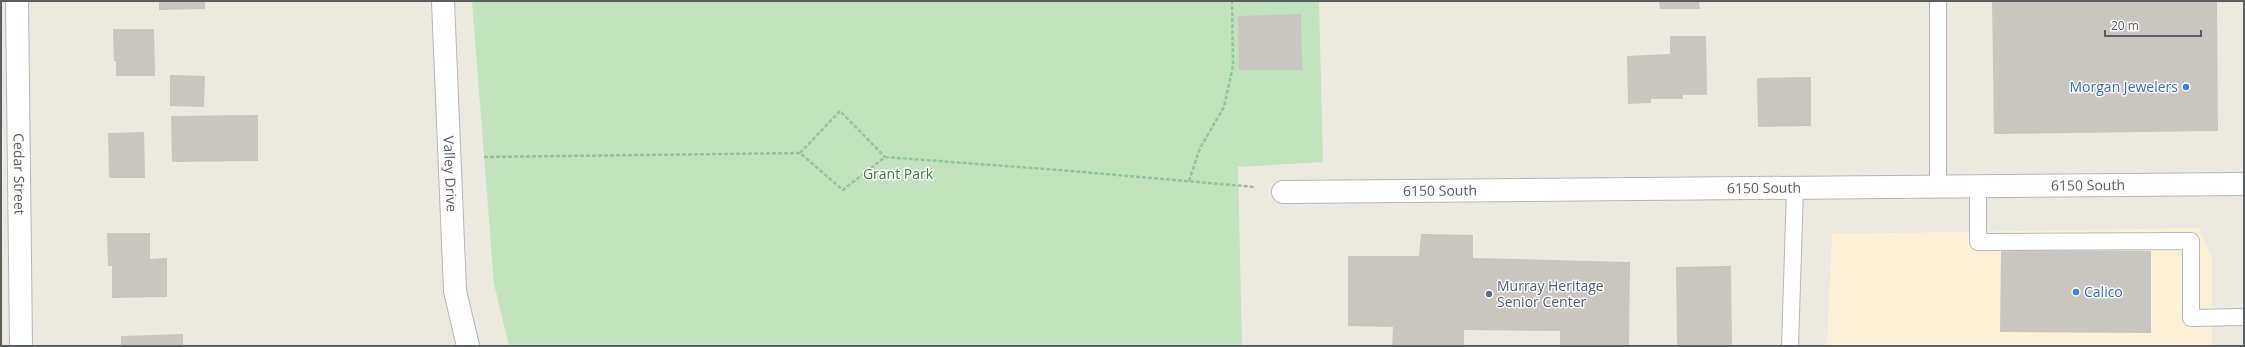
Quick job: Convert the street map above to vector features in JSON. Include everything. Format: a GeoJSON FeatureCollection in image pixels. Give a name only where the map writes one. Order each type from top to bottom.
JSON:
{"type":"FeatureCollection","features":[{"type":"Feature","properties":{"kind":"street","name":"Cedar Street"},"geometry":{"type":"LineString","coordinates":[[17,1],[21,346]]}},
{"type":"Feature","properties":{"kind":"street","name":"Valley Drive"},"geometry":{"type":"LineString","coordinates":[[443,1],[455,291],[468,346]]}},
{"type":"Feature","properties":{"kind":"street","name":"6150 South"},"geometry":{"type":"LineString","coordinates":[[1283,192],[2244,184]]}},
{"type":"Feature","properties":{"kind":"lane"},"geometry":{"type":"LineString","coordinates":[[1938,1],[1938,187]]}},
{"type":"Feature","properties":{"kind":"lane"},"geometry":{"type":"LineString","coordinates":[[1978,186],[1978,242],[2191,241],[2191,318],[2244,317]]}},
{"type":"Feature","properties":{"kind":"lane"},"geometry":{"type":"LineString","coordinates":[[1790,346],[1795,188]]}},
{"type":"Feature","properties":{"kind":"path"},"geometry":{"type":"LineString","coordinates":[[1189,181],[1200,148],[1224,107],[1233,66],[1232,1]]}},
{"type":"Feature","properties":{"kind":"path"},"geometry":{"type":"LineString","coordinates":[[800,153],[840,111],[885,157],[1246,185]]}},
{"type":"Feature","properties":{"kind":"path"},"geometry":{"type":"LineString","coordinates":[[484,157],[800,153],[843,190],[885,157]]}},
{"type":"Feature","properties":{"kind":"shaded area"},"geometry":{"type":"Polygon","coordinates":[[[2199,228],[2212,260],[2212,346],[1827,346],[1832,234],[2199,228]]]}},
{"type":"Feature","properties":{"kind":"green space","name":"Grant Park"},"geometry":{"type":"Polygon","coordinates":[[[472,1],[1319,1],[1323,162],[1238,167],[1242,346],[509,346],[494,284],[472,1]]]}},
{"type":"Feature","properties":{"kind":"building"},"geometry":{"type":"Polygon","coordinates":[[[159,1],[205,1],[205,9],[159,10],[159,1]]]}},
{"type":"Feature","properties":{"kind":"building"},"geometry":{"type":"Polygon","coordinates":[[[1659,1],[1699,1],[1700,9],[1660,9],[1659,1]]]}},
{"type":"Feature","properties":{"kind":"building"},"geometry":{"type":"Polygon","coordinates":[[[1992,1],[2217,1],[2218,131],[1994,134],[1992,1]]]}},
{"type":"Feature","properties":{"kind":"building"},"geometry":{"type":"Polygon","coordinates":[[[1301,14],[1302,70],[1239,70],[1238,16],[1301,14]]]}},
{"type":"Feature","properties":{"kind":"building"},"geometry":{"type":"Polygon","coordinates":[[[113,29],[154,29],[155,76],[116,76],[113,29]]]}},
{"type":"Feature","properties":{"kind":"building"},"geometry":{"type":"Polygon","coordinates":[[[1670,36],[1706,36],[1707,95],[1683,95],[1683,99],[1651,99],[1651,103],[1628,104],[1627,56],[1670,54],[1670,36]]]}},
{"type":"Feature","properties":{"kind":"building"},"geometry":{"type":"Polygon","coordinates":[[[170,75],[205,76],[204,107],[170,106],[170,75]]]}},
{"type":"Feature","properties":{"kind":"building"},"geometry":{"type":"Polygon","coordinates":[[[1811,77],[1811,126],[1758,127],[1757,78],[1811,77]]]}},
{"type":"Feature","properties":{"kind":"building"},"geometry":{"type":"Polygon","coordinates":[[[258,115],[258,161],[172,162],[171,116],[258,115]]]}},
{"type":"Feature","properties":{"kind":"building"},"geometry":{"type":"Polygon","coordinates":[[[144,132],[145,178],[109,178],[108,133],[144,132]]]}},
{"type":"Feature","properties":{"kind":"building"},"geometry":{"type":"Polygon","coordinates":[[[107,233],[150,233],[150,259],[167,258],[167,297],[112,298],[112,266],[108,266],[107,233]]]}},
{"type":"Feature","properties":{"kind":"building","name":"Murray Heritage Senior Center"},"geometry":{"type":"Polygon","coordinates":[[[1421,234],[1473,235],[1473,258],[1630,262],[1629,346],[1560,346],[1560,331],[1464,330],[1464,346],[1392,346],[1393,327],[1348,326],[1348,256],[1419,256],[1421,234]]]}},
{"type":"Feature","properties":{"kind":"building","name":"Calico"},"geometry":{"type":"Polygon","coordinates":[[[2001,250],[2151,251],[2151,333],[2000,332],[2001,250]]]}},
{"type":"Feature","properties":{"kind":"building"},"geometry":{"type":"Polygon","coordinates":[[[1731,266],[1732,346],[1677,346],[1676,267],[1731,266]]]}},
{"type":"Feature","properties":{"kind":"building"},"geometry":{"type":"Polygon","coordinates":[[[183,334],[183,346],[121,346],[121,336],[183,334]]]}},
{"type":"Feature","properties":{"kind":"place","name":"Morgan Jewelers"},"geometry":{"type":"Point","coordinates":[2186,87]}},
{"type":"Feature","properties":{"kind":"place","name":"Calico"},"geometry":{"type":"Point","coordinates":[2076,292]}},
{"type":"Feature","properties":{"kind":"place","name":"Murray Heritage Senior Center"},"geometry":{"type":"Point","coordinates":[1489,294]}}]}
